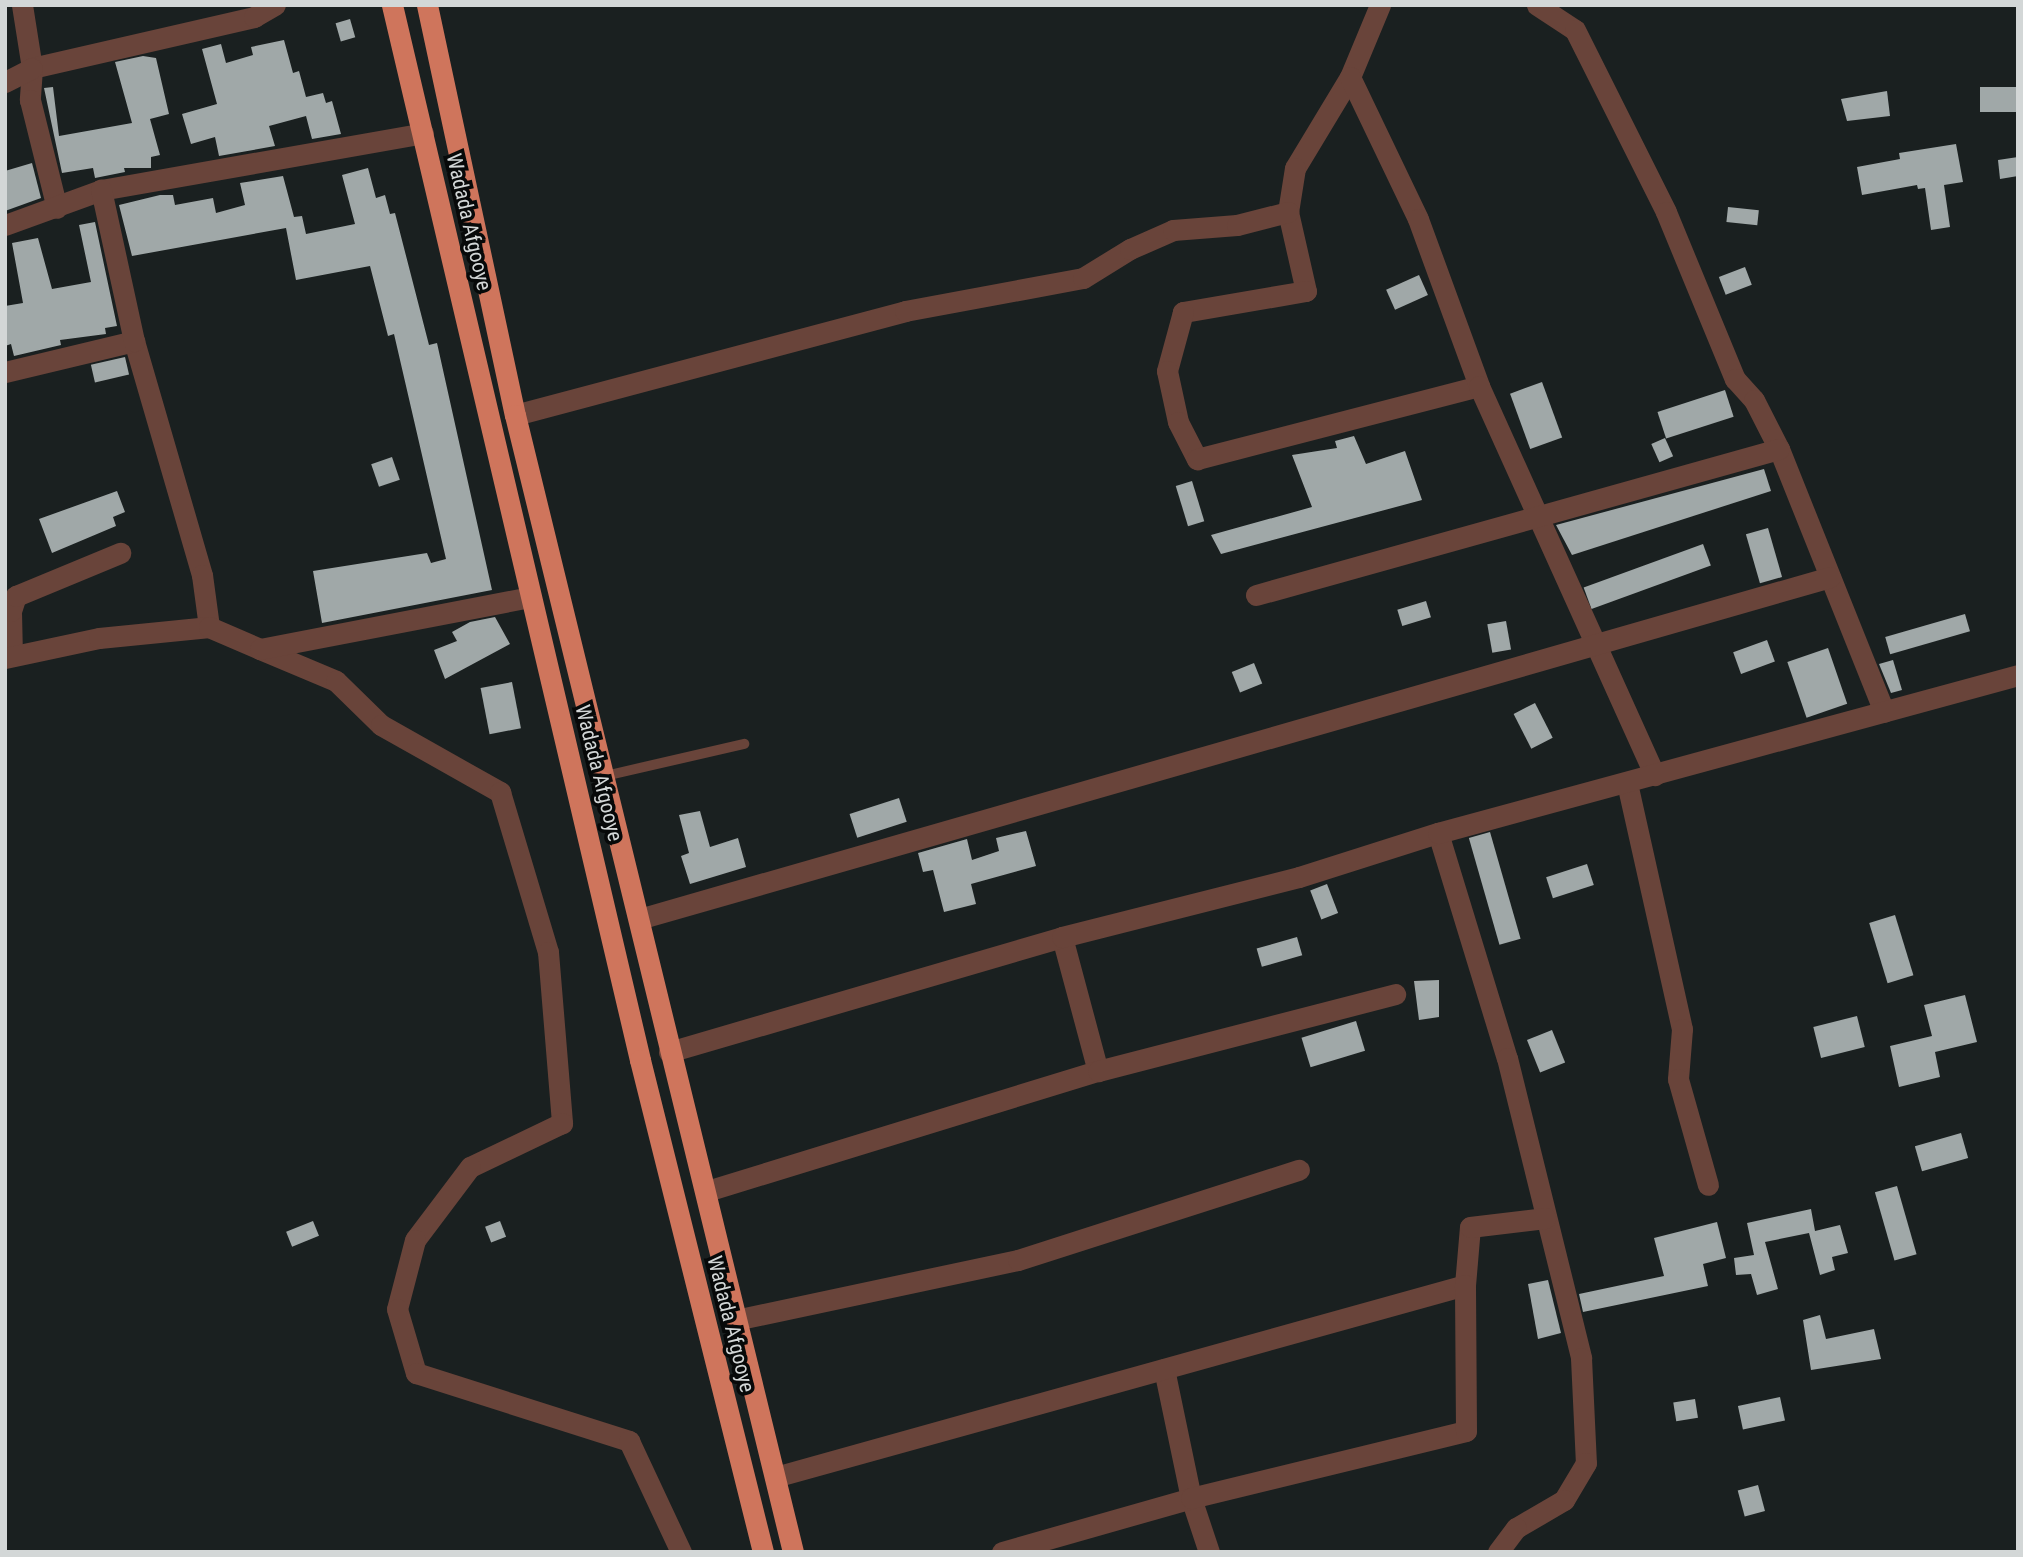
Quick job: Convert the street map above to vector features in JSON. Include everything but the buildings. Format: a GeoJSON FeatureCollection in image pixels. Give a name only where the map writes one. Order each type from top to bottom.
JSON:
{"type":"FeatureCollection","features":[{"type":"Feature","properties":{"kind":"highway","name":"Wadada Afgooye"},"geometry":{"type":"LineString","coordinates":[[392,5],[530,597],[763,1552]]}},
{"type":"Feature","properties":{"kind":"highway","name":"Wadada Afgooye"},"geometry":{"type":"LineString","coordinates":[[427,5],[515,415],[605,776],[669,1052],[740,1319],[793,1552]]}},
{"type":"Feature","properties":{"kind":"street"},"geometry":{"type":"LineString","coordinates":[[22,5],[32,68],[30,100],[57,208]]}},
{"type":"Feature","properties":{"kind":"street"},"geometry":{"type":"LineString","coordinates":[[5,82],[32,68],[254,17],[275,5]]}},
{"type":"Feature","properties":{"kind":"street"},"geometry":{"type":"LineString","coordinates":[[1380,5],[1350,77],[1295,168],[1288,212],[1306,291],[1183,312],[1167,371],[1178,422],[1197,459],[1479,386]]}},
{"type":"Feature","properties":{"kind":"street"},"geometry":{"type":"LineString","coordinates":[[1537,5],[1575,30],[1666,212],[1735,379],[1754,400],[1779,449],[1884,712]]}},
{"type":"Feature","properties":{"kind":"street"},"geometry":{"type":"LineString","coordinates":[[1350,77],[1418,219],[1479,386],[1655,775]]}},
{"type":"Feature","properties":{"kind":"street"},"geometry":{"type":"LineString","coordinates":[[5,225],[101,190],[423,133]]}},
{"type":"Feature","properties":{"kind":"street"},"geometry":{"type":"LineString","coordinates":[[101,190],[134,341],[202,575],[209,627]]}},
{"type":"Feature","properties":{"kind":"street"},"geometry":{"type":"LineString","coordinates":[[515,415],[905,311],[1083,278],[1129,249],[1173,230],[1237,225],[1288,212]]}},
{"type":"Feature","properties":{"kind":"street"},"geometry":{"type":"LineString","coordinates":[[5,372],[134,341]]}},
{"type":"Feature","properties":{"kind":"street"},"geometry":{"type":"LineString","coordinates":[[1256,596],[1537,514],[1779,449]]}},
{"type":"Feature","properties":{"kind":"street"},"geometry":{"type":"LineString","coordinates":[[120,553],[16,596],[11,611],[9,657],[99,638],[209,627],[336,681],[381,725],[449,759],[500,792],[548,952],[562,1123],[470,1167],[415,1240],[397,1309],[416,1373],[629,1441],[681,1552]]}},
{"type":"Feature","properties":{"kind":"street"},"geometry":{"type":"LineString","coordinates":[[639,919],[1298,727],[1596,646],[1830,578]]}},
{"type":"Feature","properties":{"kind":"street"},"geometry":{"type":"LineString","coordinates":[[260,649],[530,597]]}},
{"type":"Feature","properties":{"kind":"street"},"geometry":{"type":"LineString","coordinates":[[669,1052],[1062,937],[1299,877],[1438,833],[2018,675]]}},
{"type":"Feature","properties":{"kind":"street"},"geometry":{"type":"LineString","coordinates":[[1627,783],[1682,1028],[1678,1079],[1708,1185]]}},
{"type":"Feature","properties":{"kind":"street"},"geometry":{"type":"LineString","coordinates":[[1438,833],[1507,1058],[1581,1358],[1586,1464],[1564,1500],[1516,1528],[1498,1552]]}},
{"type":"Feature","properties":{"kind":"street"},"geometry":{"type":"LineString","coordinates":[[1062,937],[1098,1071]]}},
{"type":"Feature","properties":{"kind":"street"},"geometry":{"type":"LineString","coordinates":[[707,1191],[1098,1071],[1395,994]]}},
{"type":"Feature","properties":{"kind":"street"},"geometry":{"type":"LineString","coordinates":[[740,1319],[1018,1259],[1299,1170]]}},
{"type":"Feature","properties":{"kind":"street"},"geometry":{"type":"LineString","coordinates":[[1002,1552],[1191,1498],[1466,1431],[1465,1285],[1469,1227],[1545,1218]]}},
{"type":"Feature","properties":{"kind":"street"},"geometry":{"type":"LineString","coordinates":[[775,1477],[1465,1285]]}},
{"type":"Feature","properties":{"kind":"street"},"geometry":{"type":"LineString","coordinates":[[1164,1369],[1191,1498],[1209,1552]]}},
{"type":"Feature","properties":{"kind":"lane"},"geometry":{"type":"LineString","coordinates":[[605,776],[744,744]]}}]}
